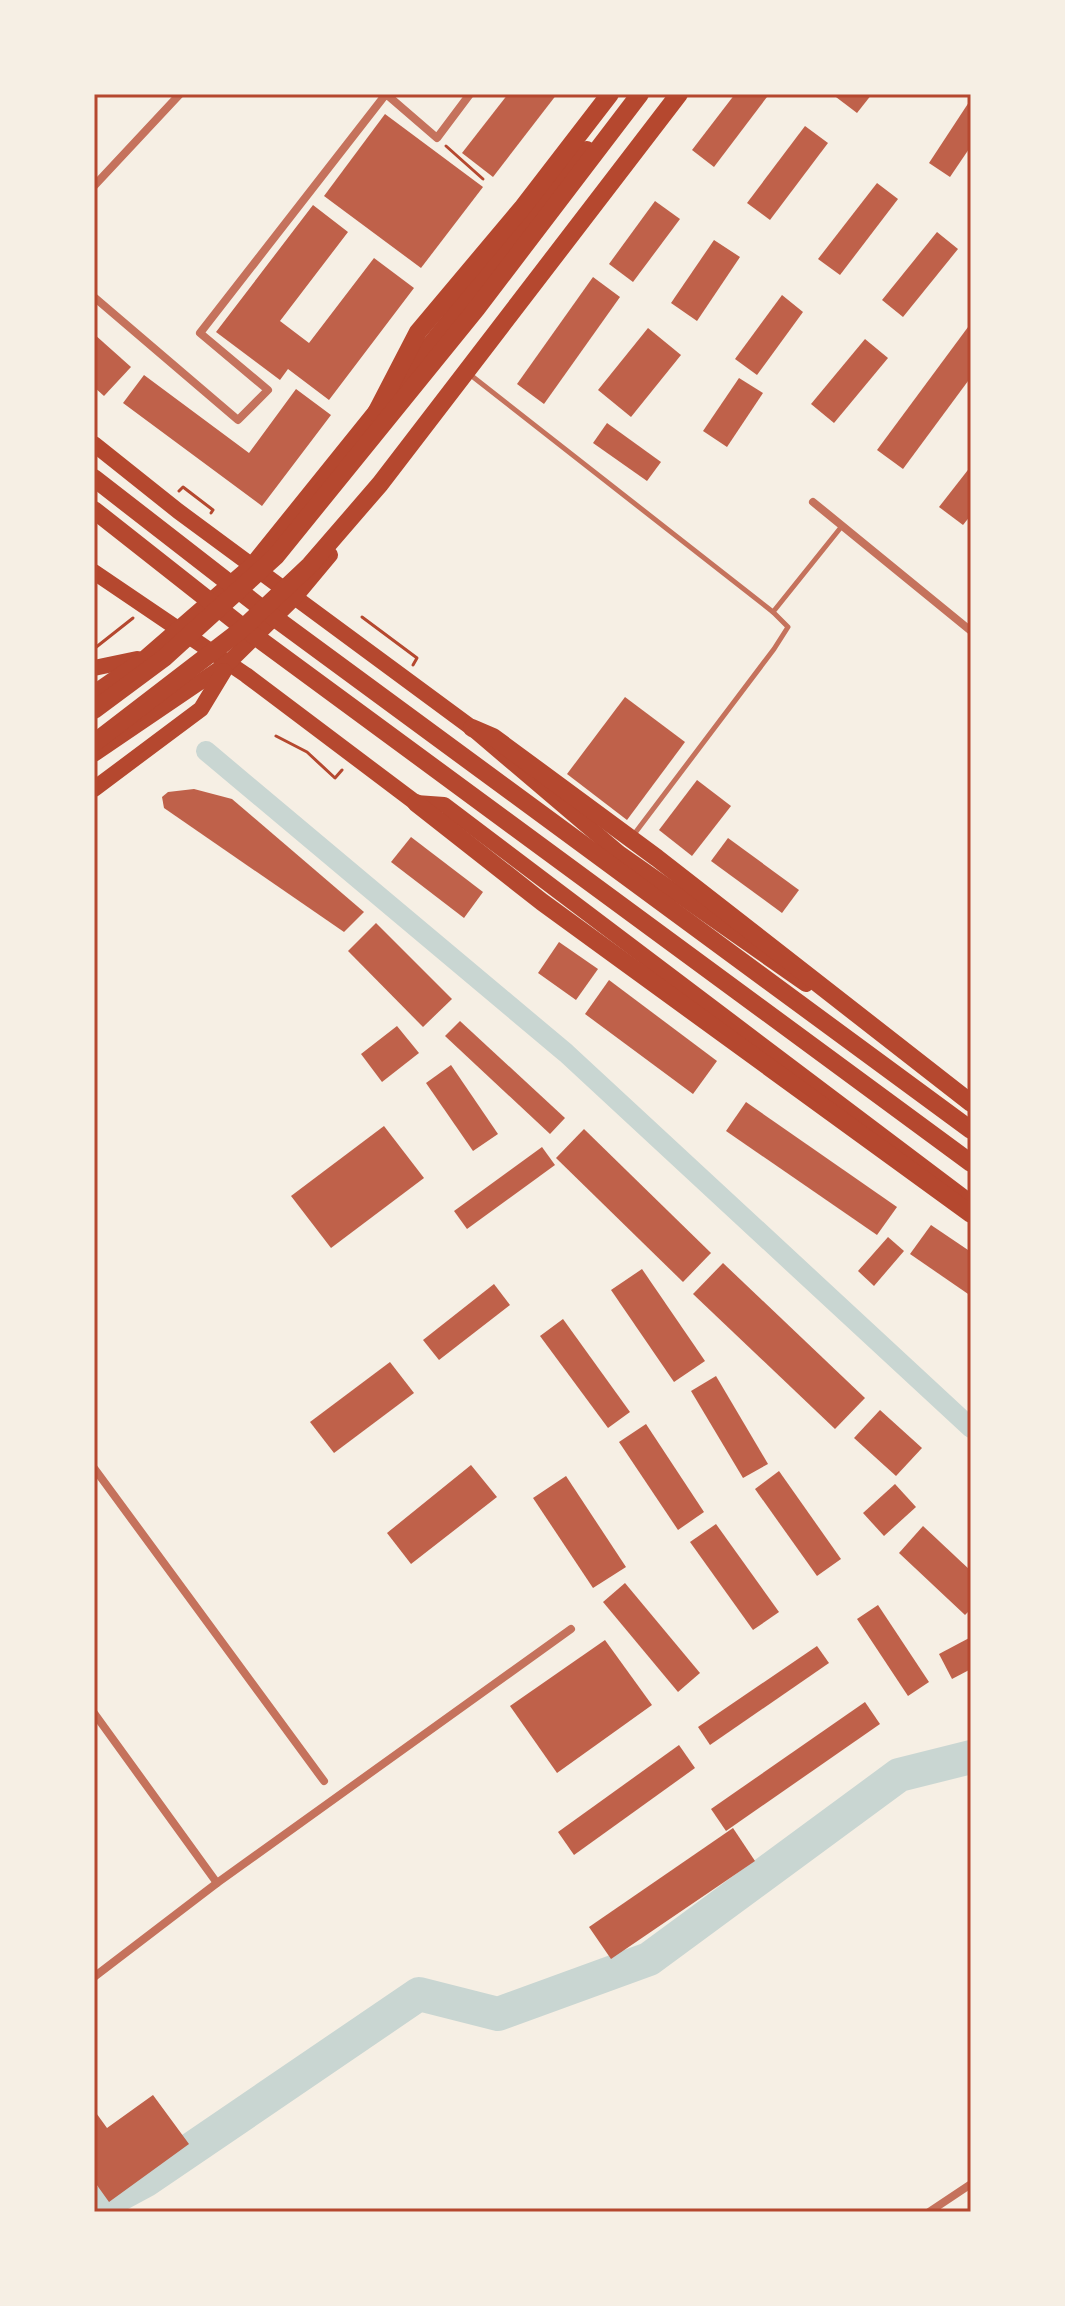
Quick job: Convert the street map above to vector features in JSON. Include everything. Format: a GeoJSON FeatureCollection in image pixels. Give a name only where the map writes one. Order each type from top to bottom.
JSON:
{"type":"FeatureCollection","features":[{"type":"Feature","properties":{"kind":"highway"},"geometry":{"type":"LineString","coordinates":[[376,413],[418,332],[523,207],[610,94]]}},
{"type":"Feature","properties":{"kind":"highway"},"geometry":{"type":"LineString","coordinates":[[94,710],[164,658],[276,556],[477,308],[640,94]]}},
{"type":"Feature","properties":{"kind":"highway"},"geometry":{"type":"LineString","coordinates":[[94,743],[241,630],[310,565],[380,484],[679,94]]}},
{"type":"Feature","properties":{"kind":"highway"},"geometry":{"type":"LineString","coordinates":[[94,478],[260,607],[971,1130]]}},
{"type":"Feature","properties":{"kind":"highway"},"geometry":{"type":"LineString","coordinates":[[94,510],[240,625],[971,1163]]}},
{"type":"Feature","properties":{"kind":"highway"},"geometry":{"type":"LineString","coordinates":[[472,728],[493,737],[575,797],[971,1102]]}},
{"type":"Feature","properties":{"kind":"highway"},"geometry":{"type":"LineString","coordinates":[[416,803],[542,902],[971,1214]]}},
{"type":"Feature","properties":{"kind":"main road"},"geometry":{"type":"LineString","coordinates":[[94,693],[146,657],[252,565],[631,94]]}},
{"type":"Feature","properties":{"kind":"main road"},"geometry":{"type":"LineString","coordinates":[[94,754],[228,663],[295,597],[343,540],[466,371],[679,94]]}},
{"type":"Feature","properties":{"kind":"main road"},"geometry":{"type":"LineString","coordinates":[[94,444],[472,728],[619,853],[971,1102]]}},
{"type":"Feature","properties":{"kind":"main road"},"geometry":{"type":"LineString","coordinates":[[94,572],[228,663],[416,803],[444,805],[971,1203]]}},
{"type":"Feature","properties":{"kind":"main road"},"geometry":{"type":"LineString","coordinates":[[94,668],[146,657]]}},
{"type":"Feature","properties":{"kind":"main road"},"geometry":{"type":"LineString","coordinates":[[94,789],[201,709],[228,663]]}},
{"type":"Feature","properties":{"kind":"street"},"geometry":{"type":"LineString","coordinates":[[94,186],[180,94]]}},
{"type":"Feature","properties":{"kind":"street"},"geometry":{"type":"LineString","coordinates":[[94,297],[238,420],[268,390],[200,333],[386,94],[437,138],[470,94]]}},
{"type":"Feature","properties":{"kind":"street"},"geometry":{"type":"LineString","coordinates":[[813,502],[971,631]]}},
{"type":"Feature","properties":{"kind":"street"},"geometry":{"type":"LineString","coordinates":[[94,1468],[324,1781]]}},
{"type":"Feature","properties":{"kind":"street"},"geometry":{"type":"LineString","coordinates":[[94,1977],[217,1883],[571,1629]]}},
{"type":"Feature","properties":{"kind":"street"},"geometry":{"type":"LineString","coordinates":[[94,1713],[217,1883]]}},
{"type":"Feature","properties":{"kind":"street"},"geometry":{"type":"LineString","coordinates":[[929,2212],[971,2184]]}},
{"type":"Feature","properties":{"kind":"lane"},"geometry":{"type":"LineString","coordinates":[[466,371],[773,612],[788,627],[619,853]]}},
{"type":"Feature","properties":{"kind":"lane"},"geometry":{"type":"LineString","coordinates":[[773,612],[842,526]]}},
{"type":"Feature","properties":{"kind":"path"},"geometry":{"type":"LineString","coordinates":[[437,138],[483,179]]}},
{"type":"Feature","properties":{"kind":"path"},"geometry":{"type":"LineString","coordinates":[[183,487],[213,510]]}},
{"type":"Feature","properties":{"kind":"path"},"geometry":{"type":"LineString","coordinates":[[362,617],[417,658]]}},
{"type":"Feature","properties":{"kind":"path"},"geometry":{"type":"LineString","coordinates":[[276,736],[307,752],[335,778]]}},
{"type":"Feature","properties":{"kind":"building"},"geometry":{"type":"Polygon","coordinates":[[[508,94],[557,94],[493,177],[462,153],[508,94]]]}},
{"type":"Feature","properties":{"kind":"building"},"geometry":{"type":"Polygon","coordinates":[[[735,94],[767,97],[714,167],[692,150],[735,94]]]}},
{"type":"Feature","properties":{"kind":"building"},"geometry":{"type":"Polygon","coordinates":[[[832,94],[872,94],[857,113],[832,94]]]}},
{"type":"Feature","properties":{"kind":"building"},"geometry":{"type":"Polygon","coordinates":[[[971,99],[971,146],[950,177],[929,163],[971,99]]]}},
{"type":"Feature","properties":{"kind":"building"},"geometry":{"type":"Polygon","coordinates":[[[385,114],[483,187],[421,268],[324,196],[385,114]]]}},
{"type":"Feature","properties":{"kind":"building"},"geometry":{"type":"Polygon","coordinates":[[[805,126],[828,143],[770,220],[747,203],[805,126]]]}},
{"type":"Feature","properties":{"kind":"building"},"geometry":{"type":"Polygon","coordinates":[[[877,183],[898,199],[840,275],[818,259],[877,183]]]}},
{"type":"Feature","properties":{"kind":"building"},"geometry":{"type":"Polygon","coordinates":[[[655,201],[680,219],[633,282],[609,264],[655,201]]]}},
{"type":"Feature","properties":{"kind":"building"},"geometry":{"type":"Polygon","coordinates":[[[313,205],[348,232],[280,321],[309,343],[374,258],[414,288],[329,400],[288,369],[280,380],[216,332],[313,205]]]}},
{"type":"Feature","properties":{"kind":"building"},"geometry":{"type":"Polygon","coordinates":[[[937,232],[958,249],[903,317],[882,300],[937,232]]]}},
{"type":"Feature","properties":{"kind":"building"},"geometry":{"type":"Polygon","coordinates":[[[714,240],[740,257],[697,321],[671,303],[714,240]]]}},
{"type":"Feature","properties":{"kind":"building"},"geometry":{"type":"Polygon","coordinates":[[[593,277],[620,297],[544,404],[517,384],[593,277]]]}},
{"type":"Feature","properties":{"kind":"building"},"geometry":{"type":"Polygon","coordinates":[[[782,295],[803,312],[757,375],[735,359],[782,295]]]}},
{"type":"Feature","properties":{"kind":"building"},"geometry":{"type":"Polygon","coordinates":[[[971,323],[971,377],[903,469],[877,450],[971,323]]]}},
{"type":"Feature","properties":{"kind":"building"},"geometry":{"type":"Polygon","coordinates":[[[648,328],[681,355],[631,417],[598,390],[648,328]]]}},
{"type":"Feature","properties":{"kind":"building"},"geometry":{"type":"Polygon","coordinates":[[[94,334],[131,367],[104,396],[94,387],[94,334]]]}},
{"type":"Feature","properties":{"kind":"building"},"geometry":{"type":"Polygon","coordinates":[[[865,339],[888,358],[834,423],[811,404],[865,339]]]}},
{"type":"Feature","properties":{"kind":"building"},"geometry":{"type":"Polygon","coordinates":[[[144,375],[249,453],[296,389],[331,415],[262,506],[123,403],[144,375]]]}},
{"type":"Feature","properties":{"kind":"building"},"geometry":{"type":"Polygon","coordinates":[[[739,378],[763,393],[727,447],[703,431],[739,378]]]}},
{"type":"Feature","properties":{"kind":"building"},"geometry":{"type":"Polygon","coordinates":[[[607,423],[661,462],[647,481],[593,443],[607,423]]]}},
{"type":"Feature","properties":{"kind":"building"},"geometry":{"type":"Polygon","coordinates":[[[971,466],[971,515],[963,525],[939,507],[971,466]]]}},
{"type":"Feature","properties":{"kind":"building"},"geometry":{"type":"Polygon","coordinates":[[[625,697],[685,742],[627,820],[567,774],[625,697]]]}},
{"type":"Feature","properties":{"kind":"building"},"geometry":{"type":"Polygon","coordinates":[[[697,780],[731,806],[692,856],[659,830],[697,780]]]}},
{"type":"Feature","properties":{"kind":"building"},"geometry":{"type":"Polygon","coordinates":[[[194,789],[232,799],[364,912],[344,932],[164,808],[162,797],[168,792],[194,789]]]}},
{"type":"Feature","properties":{"kind":"building"},"geometry":{"type":"Polygon","coordinates":[[[411,837],[483,892],[464,918],[391,862],[411,837]]]}},
{"type":"Feature","properties":{"kind":"building"},"geometry":{"type":"Polygon","coordinates":[[[728,838],[799,890],[782,913],[711,861],[728,838]]]}},
{"type":"Feature","properties":{"kind":"building"},"geometry":{"type":"Polygon","coordinates":[[[376,923],[452,999],[423,1027],[348,951],[376,923]]]}},
{"type":"Feature","properties":{"kind":"building"},"geometry":{"type":"Polygon","coordinates":[[[559,942],[598,969],[576,1000],[538,973],[559,942]]]}},
{"type":"Feature","properties":{"kind":"building"},"geometry":{"type":"Polygon","coordinates":[[[609,980],[717,1061],[693,1094],[585,1014],[609,980]]]}},
{"type":"Feature","properties":{"kind":"building"},"geometry":{"type":"Polygon","coordinates":[[[460,1021],[565,1118],[550,1134],[445,1036],[460,1021]]]}},
{"type":"Feature","properties":{"kind":"building"},"geometry":{"type":"Polygon","coordinates":[[[397,1026],[419,1053],[382,1082],[361,1054],[397,1026]]]}},
{"type":"Feature","properties":{"kind":"building"},"geometry":{"type":"Polygon","coordinates":[[[451,1065],[498,1134],[473,1151],[426,1083],[451,1065]]]}},
{"type":"Feature","properties":{"kind":"building"},"geometry":{"type":"Polygon","coordinates":[[[746,1102],[897,1207],[877,1235],[726,1131],[746,1102]]]}},
{"type":"Feature","properties":{"kind":"building"},"geometry":{"type":"Polygon","coordinates":[[[384,1126],[424,1178],[331,1248],[291,1196],[384,1126]]]}},
{"type":"Feature","properties":{"kind":"building"},"geometry":{"type":"Polygon","coordinates":[[[584,1129],[711,1253],[683,1282],[556,1158],[584,1129]]]}},
{"type":"Feature","properties":{"kind":"building"},"geometry":{"type":"Polygon","coordinates":[[[542,1147],[555,1165],[467,1229],[454,1211],[542,1147]]]}},
{"type":"Feature","properties":{"kind":"building"},"geometry":{"type":"Polygon","coordinates":[[[931,1225],[971,1252],[971,1296],[910,1254],[931,1225]]]}},
{"type":"Feature","properties":{"kind":"building"},"geometry":{"type":"Polygon","coordinates":[[[888,1237],[904,1251],[874,1286],[858,1271],[888,1237]]]}},
{"type":"Feature","properties":{"kind":"building"},"geometry":{"type":"Polygon","coordinates":[[[723,1263],[865,1398],[835,1429],[693,1294],[723,1263]]]}},
{"type":"Feature","properties":{"kind":"building"},"geometry":{"type":"Polygon","coordinates":[[[642,1269],[705,1361],[674,1382],[611,1290],[642,1269]]]}},
{"type":"Feature","properties":{"kind":"building"},"geometry":{"type":"Polygon","coordinates":[[[494,1284],[510,1305],[439,1360],[423,1340],[494,1284]]]}},
{"type":"Feature","properties":{"kind":"building"},"geometry":{"type":"Polygon","coordinates":[[[563,1319],[630,1412],[608,1428],[540,1336],[563,1319]]]}},
{"type":"Feature","properties":{"kind":"building"},"geometry":{"type":"Polygon","coordinates":[[[390,1362],[414,1393],[334,1453],[310,1422],[390,1362]]]}},
{"type":"Feature","properties":{"kind":"building"},"geometry":{"type":"Polygon","coordinates":[[[716,1376],[768,1464],[743,1478],[691,1391],[716,1376]]]}},
{"type":"Feature","properties":{"kind":"building"},"geometry":{"type":"Polygon","coordinates":[[[880,1410],[922,1448],[896,1476],[854,1438],[880,1410]]]}},
{"type":"Feature","properties":{"kind":"building"},"geometry":{"type":"Polygon","coordinates":[[[646,1424],[704,1512],[678,1530],[619,1442],[646,1424]]]}},
{"type":"Feature","properties":{"kind":"building"},"geometry":{"type":"Polygon","coordinates":[[[471,1465],[497,1497],[411,1564],[387,1533],[471,1465]]]}},
{"type":"Feature","properties":{"kind":"building"},"geometry":{"type":"Polygon","coordinates":[[[779,1471],[841,1559],[817,1576],[755,1489],[779,1471]]]}},
{"type":"Feature","properties":{"kind":"building"},"geometry":{"type":"Polygon","coordinates":[[[566,1476],[626,1567],[593,1588],[533,1498],[566,1476]]]}},
{"type":"Feature","properties":{"kind":"building"},"geometry":{"type":"Polygon","coordinates":[[[895,1484],[916,1507],[884,1536],[863,1513],[895,1484]]]}},
{"type":"Feature","properties":{"kind":"building"},"geometry":{"type":"Polygon","coordinates":[[[716,1524],[779,1612],[753,1630],[690,1542],[716,1524]]]}},
{"type":"Feature","properties":{"kind":"building"},"geometry":{"type":"Polygon","coordinates":[[[923,1526],[971,1571],[971,1609],[965,1615],[899,1553],[923,1526]]]}},
{"type":"Feature","properties":{"kind":"building"},"geometry":{"type":"Polygon","coordinates":[[[625,1583],[700,1673],[678,1692],[603,1602],[625,1583]]]}},
{"type":"Feature","properties":{"kind":"building"},"geometry":{"type":"Polygon","coordinates":[[[878,1605],[929,1682],[908,1696],[857,1619],[878,1605]]]}},
{"type":"Feature","properties":{"kind":"building"},"geometry":{"type":"Polygon","coordinates":[[[971,1637],[971,1669],[952,1679],[939,1654],[971,1637]]]}},
{"type":"Feature","properties":{"kind":"building"},"geometry":{"type":"Polygon","coordinates":[[[605,1640],[652,1705],[557,1773],[510,1706],[605,1640]]]}},
{"type":"Feature","properties":{"kind":"building"},"geometry":{"type":"Polygon","coordinates":[[[817,1646],[829,1663],[710,1745],[698,1727],[817,1646]]]}},
{"type":"Feature","properties":{"kind":"building"},"geometry":{"type":"Polygon","coordinates":[[[865,1702],[880,1724],[726,1831],[711,1809],[865,1702]]]}},
{"type":"Feature","properties":{"kind":"building"},"geometry":{"type":"Polygon","coordinates":[[[679,1745],[695,1768],[574,1855],[558,1832],[679,1745]]]}},
{"type":"Feature","properties":{"kind":"building"},"geometry":{"type":"Polygon","coordinates":[[[733,1828],[755,1861],[611,1959],[589,1927],[733,1828]]]}},
{"type":"Feature","properties":{"kind":"building"},"geometry":{"type":"Polygon","coordinates":[[[153,2095],[189,2144],[109,2202],[94,2181],[94,2110],[107,2128],[153,2095]]]}},
{"type":"Feature","properties":{"kind":"waterway"},"geometry":{"type":"LineString","coordinates":[[206,751],[566,1053],[971,1428]]}},
{"type":"Feature","properties":{"kind":"waterway"},"geometry":{"type":"LineString","coordinates":[[94,2208],[146,2180],[419,1994],[498,2014],[649,1959],[899,1775],[971,1757]]}}]}
